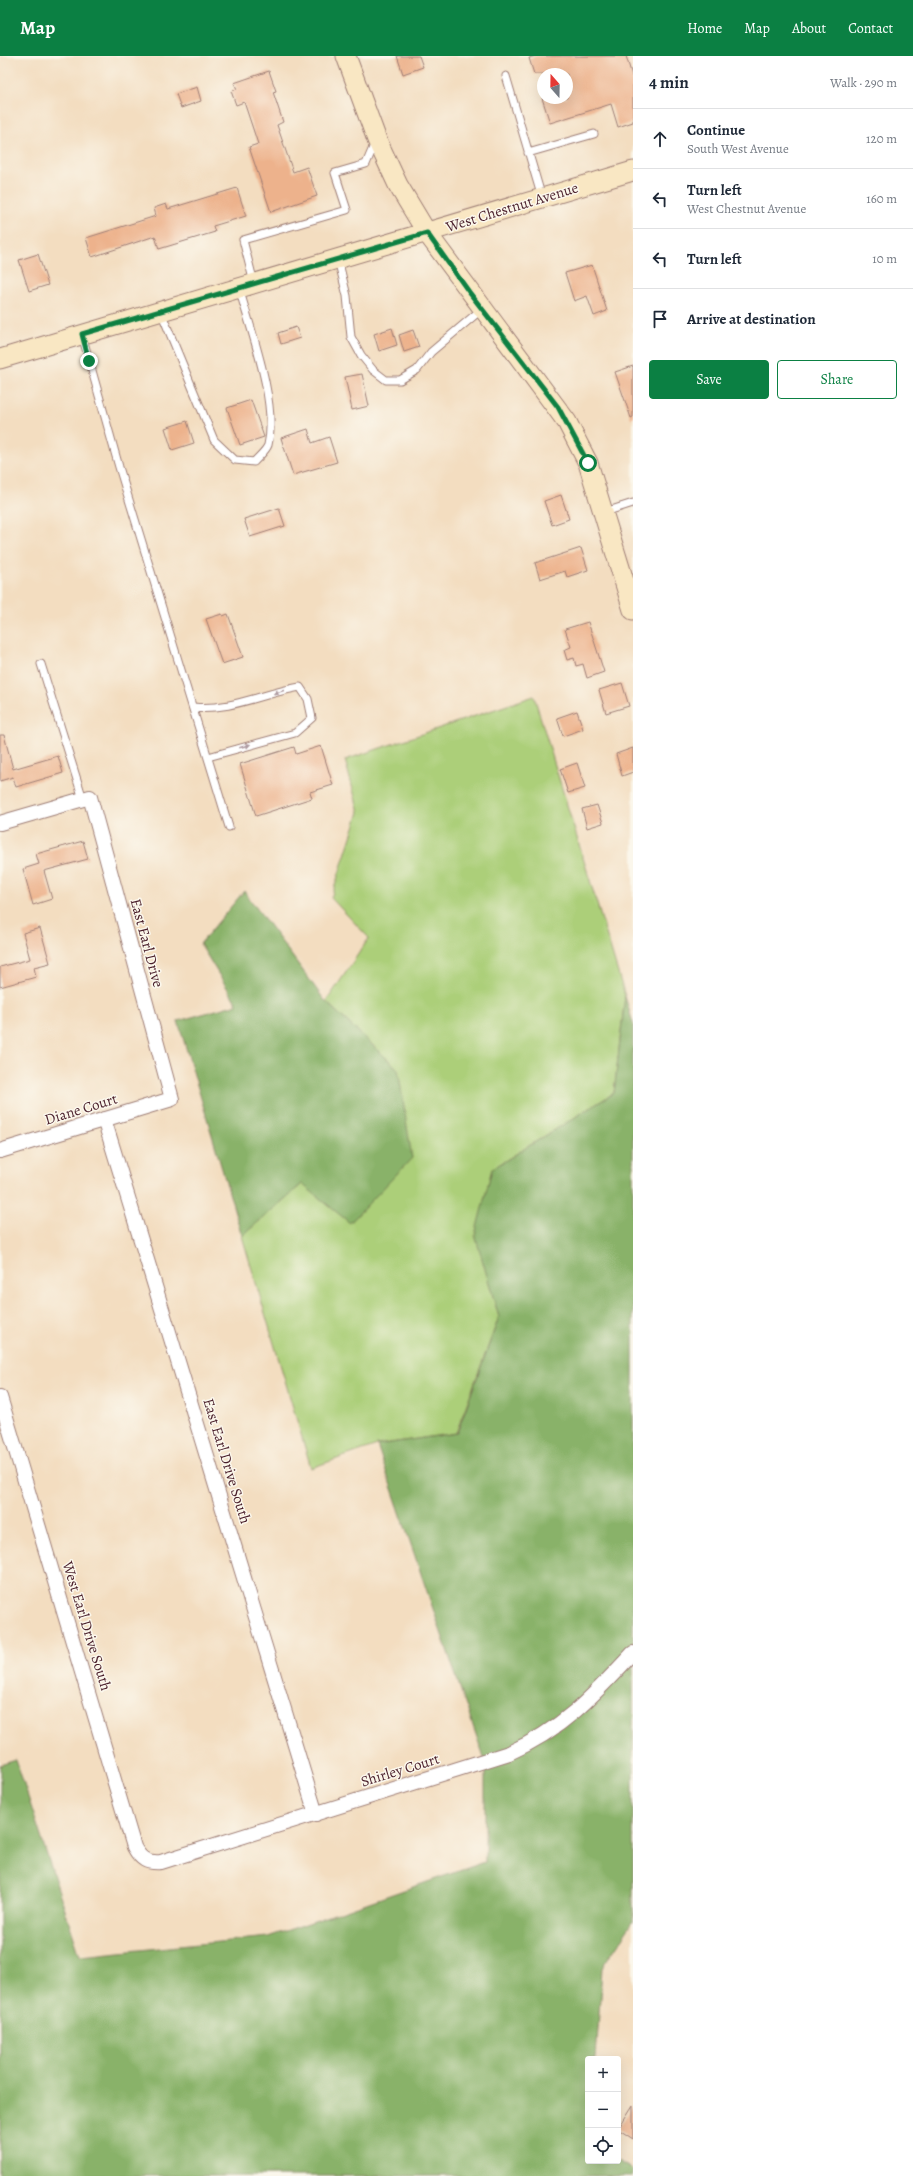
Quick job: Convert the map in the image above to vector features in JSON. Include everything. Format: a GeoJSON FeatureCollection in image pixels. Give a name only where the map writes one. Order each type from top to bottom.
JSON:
{"type":"FeatureCollection","features":[{"type":"Feature","properties":{"kind":"street"},"geometry":{"type":"LineString","coordinates":[[346,56],[377,140],[398,185],[427,233],[567,422],[588,463],[633,610]]}},
{"type":"Feature","properties":{"kind":"street","name":"West Chestnut Avenue"},"geometry":{"type":"LineString","coordinates":[[0,359],[633,172]]}},
{"type":"Feature","properties":{"kind":"street"},"geometry":{"type":"LineString","coordinates":[[0,823],[86,798]]}},
{"type":"Feature","properties":{"kind":"street","name":"East Earl Drive"},"geometry":{"type":"LineString","coordinates":[[86,798],[172,1099]]}},
{"type":"Feature","properties":{"kind":"street","name":"Diane Court"},"geometry":{"type":"LineString","coordinates":[[0,1151],[172,1099]]}},
{"type":"Feature","properties":{"kind":"street","name":"East Earl Drive South"},"geometry":{"type":"LineString","coordinates":[[104,1119],[316,1814]]}},
{"type":"Feature","properties":{"kind":"street","name":"West Earl Drive South"},"geometry":{"type":"LineString","coordinates":[[0,1397],[134,1847],[138,1855],[146,1862]]}},
{"type":"Feature","properties":{"kind":"street","name":"Shirley Court"},"geometry":{"type":"LineString","coordinates":[[146,1862],[161,1862],[509,1753],[534,1742],[575,1712],[633,1653]]}},
{"type":"Feature","properties":{"kind":"lane"},"geometry":{"type":"LineString","coordinates":[[506,76],[542,198]]}},
{"type":"Feature","properties":{"kind":"lane"},"geometry":{"type":"LineString","coordinates":[[528,153],[594,134]]}},
{"type":"Feature","properties":{"kind":"lane"},"geometry":{"type":"LineString","coordinates":[[160,311],[214,440],[235,460],[254,462],[267,447],[270,418],[247,286],[243,240],[347,210],[335,173],[366,164],[377,140]]}},
{"type":"Feature","properties":{"kind":"lane"},"geometry":{"type":"LineString","coordinates":[[338,259],[347,296],[351,337],[361,355],[373,370],[386,380],[400,380],[417,370],[431,352],[482,309]]}},
{"type":"Feature","properties":{"kind":"lane"},"geometry":{"type":"LineString","coordinates":[[82,334],[119,467],[193,707],[228,827]]}},
{"type":"Feature","properties":{"kind":"lane"},"geometry":{"type":"LineString","coordinates":[[602,512],[633,503]]}},
{"type":"Feature","properties":{"kind":"lane"},"geometry":{"type":"LineString","coordinates":[[41,664],[86,798]]}},
{"type":"Feature","properties":{"kind":"lane"},"geometry":{"type":"LineString","coordinates":[[193,707],[208,709],[242,704],[300,687],[308,699],[312,718],[295,733],[208,757]]}},
{"type":"Feature","properties":{"kind":"green space"},"geometry":{"type":"Polygon","coordinates":[[[534,696],[625,996],[614,1093],[492,1169],[476,1235],[499,1317],[456,1433],[377,1445],[311,1468],[242,1236],[302,1184],[398,1069],[326,1002],[369,938],[331,898],[359,812],[345,760],[534,696]]]}},
{"type":"Feature","properties":{"kind":"green space"},"geometry":{"type":"Polygon","coordinates":[[[244,891],[326,1002],[398,1069],[412,1158],[350,1223],[302,1184],[242,1236],[178,1021],[237,1004],[200,944],[244,891]]]}},
{"type":"Feature","properties":{"kind":"green space"},"geometry":{"type":"Polygon","coordinates":[[[625,996],[633,1023],[633,1922],[602,1968],[596,2056],[585,2056],[585,2164],[621,2163],[633,2170],[633,2176],[0,2176],[0,1765],[16,1760],[80,1956],[268,1937],[485,1862],[485,1761],[377,1445],[457,1433],[499,1317],[475,1235],[492,1169],[614,1093],[625,996]]]}},
{"type":"Feature","properties":{"kind":"building"},"geometry":{"type":"Polygon","coordinates":[[[397,56],[419,56],[423,67],[403,74],[397,56]]]}},
{"type":"Feature","properties":{"kind":"building"},"geometry":{"type":"Polygon","coordinates":[[[536,56],[626,56],[633,79],[633,122],[618,127],[611,104],[550,123],[544,104],[573,104],[573,68],[537,68],[537,74],[534,74],[529,58],[536,56]]]}},
{"type":"Feature","properties":{"kind":"building"},"geometry":{"type":"Polygon","coordinates":[[[269,71],[276,91],[273,92],[283,122],[277,125],[293,172],[307,167],[317,196],[271,212],[249,147],[258,144],[244,102],[236,105],[231,91],[237,89],[234,83],[269,71]]]}},
{"type":"Feature","properties":{"kind":"building"},"geometry":{"type":"Polygon","coordinates":[[[197,87],[201,101],[181,108],[176,94],[197,87]]]}},
{"type":"Feature","properties":{"kind":"building"},"geometry":{"type":"Polygon","coordinates":[[[237,188],[246,216],[213,226],[215,232],[159,249],[155,236],[92,257],[86,238],[156,216],[154,208],[166,204],[168,209],[237,188]]]}},
{"type":"Feature","properties":{"kind":"building"},"geometry":{"type":"Polygon","coordinates":[[[38,254],[48,285],[29,291],[19,260],[38,254]]]}},
{"type":"Feature","properties":{"kind":"building"},"geometry":{"type":"Polygon","coordinates":[[[592,265],[607,311],[594,316],[587,296],[574,301],[565,273],[592,265]]]}},
{"type":"Feature","properties":{"kind":"building"},"geometry":{"type":"Polygon","coordinates":[[[296,327],[300,338],[281,344],[278,333],[296,327]]]}},
{"type":"Feature","properties":{"kind":"building"},"geometry":{"type":"Polygon","coordinates":[[[392,328],[397,345],[379,351],[374,334],[392,328]]]}},
{"type":"Feature","properties":{"kind":"building"},"geometry":{"type":"Polygon","coordinates":[[[413,330],[419,347],[404,352],[399,335],[413,330]]]}},
{"type":"Feature","properties":{"kind":"building"},"geometry":{"type":"Polygon","coordinates":[[[633,366],[633,417],[631,418],[615,372],[633,366]]]}},
{"type":"Feature","properties":{"kind":"building"},"geometry":{"type":"Polygon","coordinates":[[[362,374],[369,406],[352,410],[345,377],[362,374]]]}},
{"type":"Feature","properties":{"kind":"building"},"geometry":{"type":"Polygon","coordinates":[[[251,400],[264,437],[240,445],[227,408],[251,400]]]}},
{"type":"Feature","properties":{"kind":"building"},"geometry":{"type":"Polygon","coordinates":[[[187,421],[194,443],[172,450],[165,428],[187,421]]]}},
{"type":"Feature","properties":{"kind":"building"},"geometry":{"type":"Polygon","coordinates":[[[308,429],[312,443],[329,437],[337,462],[293,475],[281,438],[308,429]]]}},
{"type":"Feature","properties":{"kind":"building"},"geometry":{"type":"Polygon","coordinates":[[[561,495],[569,519],[552,525],[544,501],[561,495]]]}},
{"type":"Feature","properties":{"kind":"building"},"geometry":{"type":"Polygon","coordinates":[[[279,508],[285,526],[250,537],[244,519],[279,508]]]}},
{"type":"Feature","properties":{"kind":"building"},"geometry":{"type":"Polygon","coordinates":[[[581,548],[588,570],[567,577],[565,571],[540,579],[535,563],[581,548]]]}},
{"type":"Feature","properties":{"kind":"building"},"geometry":{"type":"Polygon","coordinates":[[[222,614],[223,616],[228,614],[243,657],[222,664],[206,619],[222,614]]]}},
{"type":"Feature","properties":{"kind":"building"},"geometry":{"type":"Polygon","coordinates":[[[588,622],[604,672],[587,678],[583,664],[576,666],[574,658],[567,660],[564,650],[571,647],[565,629],[588,622]]]}},
{"type":"Feature","properties":{"kind":"building"},"geometry":{"type":"Polygon","coordinates":[[[622,683],[629,706],[606,713],[599,690],[622,683]]]}},
{"type":"Feature","properties":{"kind":"building"},"geometry":{"type":"Polygon","coordinates":[[[577,711],[583,729],[563,736],[557,718],[577,711]]]}},
{"type":"Feature","properties":{"kind":"building"},"geometry":{"type":"Polygon","coordinates":[[[0,735],[4,735],[13,769],[58,756],[63,773],[16,787],[13,777],[0,781],[0,735]]]}},
{"type":"Feature","properties":{"kind":"building"},"geometry":{"type":"Polygon","coordinates":[[[321,746],[333,785],[310,792],[312,798],[256,816],[240,764],[294,747],[296,754],[321,746]]]}},
{"type":"Feature","properties":{"kind":"building"},"geometry":{"type":"Polygon","coordinates":[[[633,748],[633,772],[622,776],[616,754],[633,748]]]}},
{"type":"Feature","properties":{"kind":"building"},"geometry":{"type":"Polygon","coordinates":[[[577,763],[585,788],[568,793],[560,769],[577,763]]]}},
{"type":"Feature","properties":{"kind":"building"},"geometry":{"type":"Polygon","coordinates":[[[597,805],[603,823],[587,828],[582,809],[597,805]]]}},
{"type":"Feature","properties":{"kind":"building"},"geometry":{"type":"Polygon","coordinates":[[[83,841],[88,859],[44,871],[52,899],[33,905],[23,869],[39,864],[36,854],[83,841]]]}},
{"type":"Feature","properties":{"kind":"building"},"geometry":{"type":"Polygon","coordinates":[[[40,928],[50,963],[34,967],[36,977],[0,987],[0,967],[30,959],[23,933],[40,928]]]}},
{"type":"Feature","properties":{"kind":"building"},"geometry":{"type":"Polygon","coordinates":[[[633,2105],[633,2139],[621,2131],[621,2124],[633,2105]]]}},
{"type":"Feature","properties":{"kind":"route"},"geometry":{"type":"LineString","coordinates":[[89,361],[82,334],[427,233],[469,292],[558,407],[588,463]]}}]}
